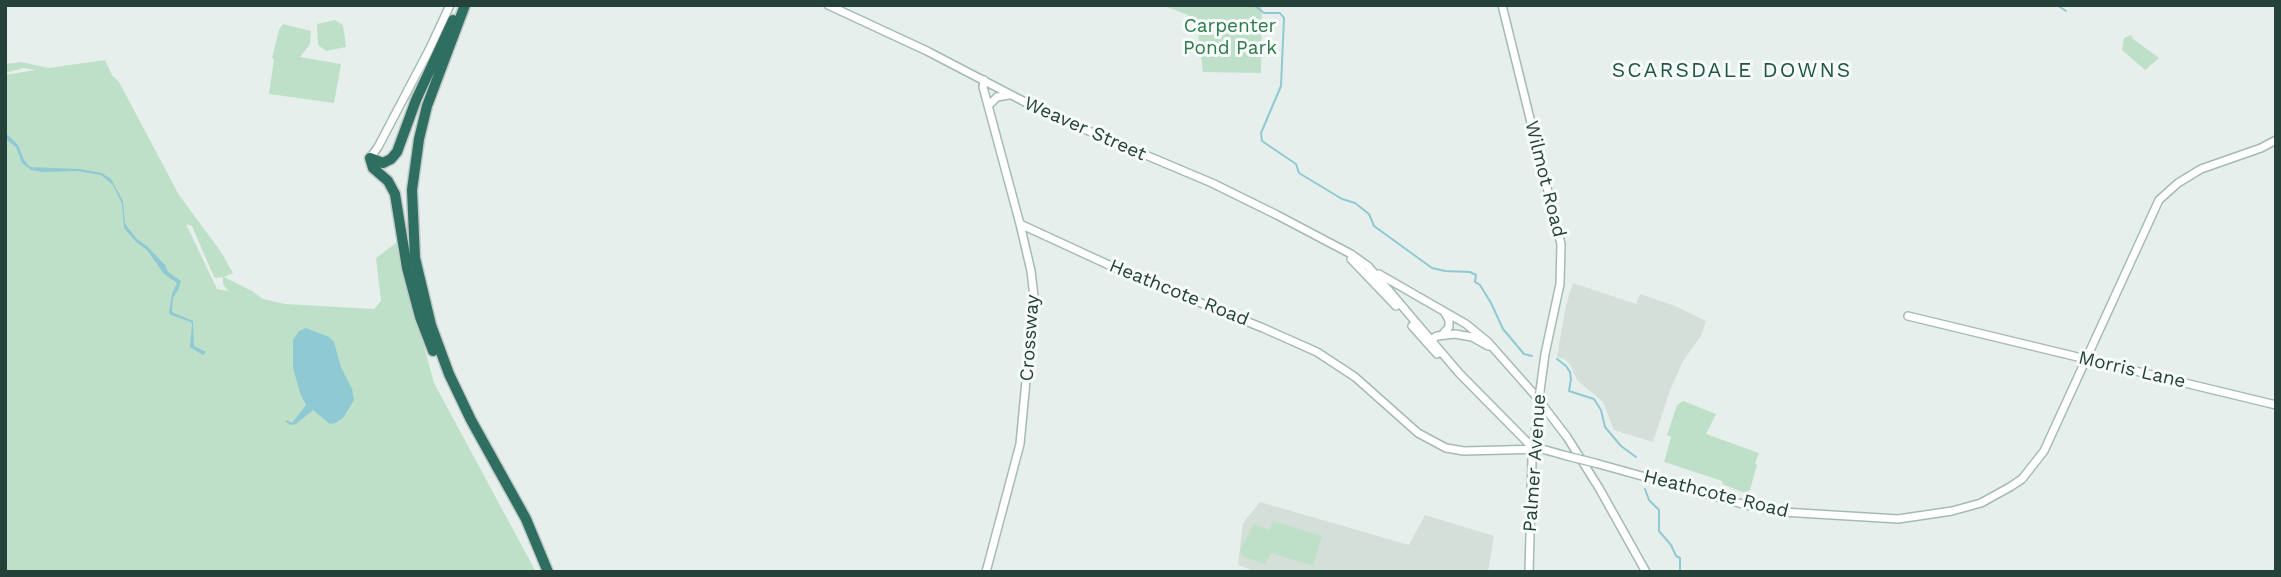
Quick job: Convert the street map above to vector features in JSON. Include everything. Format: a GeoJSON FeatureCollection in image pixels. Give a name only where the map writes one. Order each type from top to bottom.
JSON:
{"type":"FeatureCollection","features":[{"type":"Feature","properties":{"kind":"highway"},"geometry":{"type":"LineString","coordinates":[[433,351],[409,258],[407,190],[410,154],[417,121],[459,5]]}},
{"type":"Feature","properties":{"kind":"highway"},"geometry":{"type":"LineString","coordinates":[[467,5],[427,106],[416,156],[412,207],[415,258],[431,325],[449,374],[471,420],[526,519],[548,572]]}},
{"type":"Feature","properties":{"kind":"highway"},"geometry":{"type":"LineString","coordinates":[[370,158],[383,163],[397,152],[416,100],[453,20]]}},
{"type":"Feature","properties":{"kind":"highway"},"geometry":{"type":"LineString","coordinates":[[370,158],[373,168],[388,181],[395,194],[407,268],[420,317],[433,351],[464,419],[520,519],[541,572]]}},
{"type":"Feature","properties":{"kind":"street"},"geometry":{"type":"LineString","coordinates":[[370,158],[429,51],[450,5]]}},
{"type":"Feature","properties":{"kind":"street","name":"Weaver Street"},"geometry":{"type":"LineString","coordinates":[[828,5],[927,51],[1081,130],[1212,183],[1343,251],[1367,266],[1429,341]]}},
{"type":"Feature","properties":{"kind":"street","name":"Wilmot Road"},"geometry":{"type":"LineString","coordinates":[[1502,5],[1561,244],[1560,284],[1545,354]]}},
{"type":"Feature","properties":{"kind":"street","name":"Crossway"},"geometry":{"type":"LineString","coordinates":[[984,80],[983,87],[1031,271],[1034,297],[1020,444],[985,572]]}},
{"type":"Feature","properties":{"kind":"street"},"geometry":{"type":"LineString","coordinates":[[989,106],[997,97],[1010,95]]}},
{"type":"Feature","properties":{"kind":"street","name":"Heathcote Road"},"geometry":{"type":"LineString","coordinates":[[1020,224],[1124,272],[1317,352],[1355,377],[1427,439],[1455,450],[1534,449],[1746,505],[1783,512],[1889,519],[1952,511],[1981,503],[2013,486],[2028,472],[2048,444],[2160,200],[2178,183],[2201,169],[2276,140]]}},
{"type":"Feature","properties":{"kind":"street","name":"Weaver Street"},"geometry":{"type":"LineString","coordinates":[[1343,251],[1534,449]]}},
{"type":"Feature","properties":{"kind":"street"},"geometry":{"type":"LineString","coordinates":[[1367,266],[1482,335],[1534,394],[1575,449],[1615,514],[1646,572]]}},
{"type":"Feature","properties":{"kind":"street"},"geometry":{"type":"LineString","coordinates":[[1429,341],[1448,330],[1450,321],[1440,309]]}},
{"type":"Feature","properties":{"kind":"street","name":"Morris Lane"},"geometry":{"type":"LineString","coordinates":[[1908,316],[2276,405]]}},
{"type":"Feature","properties":{"kind":"street"},"geometry":{"type":"LineString","coordinates":[[1441,335],[1472,337],[1495,350]]}},
{"type":"Feature","properties":{"kind":"street","name":"Palmer Avenue"},"geometry":{"type":"LineString","coordinates":[[1528,572],[1534,449],[1545,354]]}},
{"type":"Feature","properties":{"kind":"street"},"geometry":{"type":"LineString","coordinates":[[1504,448],[1514,439],[1513,429]]}},
{"type":"Feature","properties":{"kind":"shaded area"},"geometry":{"type":"Polygon","coordinates":[[[1573,283],[1636,304],[1640,294],[1675,306],[1706,321],[1701,336],[1683,361],[1653,442],[1614,430],[1603,402],[1577,380],[1565,359],[1557,357],[1566,305],[1573,283]]]}},
{"type":"Feature","properties":{"kind":"shaded area"},"geometry":{"type":"Polygon","coordinates":[[[1260,502],[1409,545],[1425,515],[1494,536],[1488,572],[1258,572],[1238,565],[1243,523],[1260,502]]]}},
{"type":"Feature","properties":{"kind":"green space","name":"Carpenter Pond Park"},"geometry":{"type":"Polygon","coordinates":[[[1162,5],[1262,5],[1261,73],[1203,72],[1198,32],[1188,15],[1162,5]]]}},
{"type":"Feature","properties":{"kind":"green space"},"geometry":{"type":"Polygon","coordinates":[[[335,20],[343,25],[346,47],[326,51],[318,45],[317,24],[335,20]]]}},
{"type":"Feature","properties":{"kind":"green space"},"geometry":{"type":"Polygon","coordinates":[[[283,24],[311,31],[310,44],[300,57],[341,64],[334,103],[269,94],[272,58],[283,24]]]}},
{"type":"Feature","properties":{"kind":"green space"},"geometry":{"type":"Polygon","coordinates":[[[2131,35],[2159,58],[2145,70],[2122,50],[2124,38],[2131,35]]]}},
{"type":"Feature","properties":{"kind":"green space"},"geometry":{"type":"Polygon","coordinates":[[[105,60],[179,195],[233,273],[224,277],[263,299],[285,304],[374,309],[381,301],[376,258],[396,243],[434,383],[536,572],[5,572],[5,75],[36,70],[23,68],[5,73],[5,64],[21,62],[49,68],[105,60]],[[186,224],[217,289],[228,291],[223,284],[223,277],[214,277],[192,226],[186,224]]]}},
{"type":"Feature","properties":{"kind":"green space"},"geometry":{"type":"Polygon","coordinates":[[[1683,401],[1716,414],[1706,434],[1759,453],[1750,490],[1745,493],[1722,484],[1722,481],[1664,462],[1671,437],[1667,435],[1677,405],[1683,401]]]}},
{"type":"Feature","properties":{"kind":"green space"},"geometry":{"type":"Polygon","coordinates":[[[1273,521],[1322,536],[1313,566],[1271,553],[1265,564],[1242,556],[1240,550],[1254,524],[1270,530],[1273,521]]]}},
{"type":"Feature","properties":{"kind":"water"},"geometry":{"type":"Polygon","coordinates":[[[5,132],[18,145],[30,167],[79,169],[102,173],[111,179],[123,201],[128,228],[165,265],[168,272],[181,281],[173,298],[172,312],[193,321],[194,346],[206,352],[203,355],[190,347],[191,322],[169,313],[172,294],[177,283],[164,274],[147,250],[124,228],[122,204],[113,185],[101,175],[78,171],[31,170],[22,163],[16,147],[8,141],[5,132]]]}},
{"type":"Feature","properties":{"kind":"water"},"geometry":{"type":"Polygon","coordinates":[[[306,328],[329,337],[334,342],[341,367],[352,389],[354,400],[343,418],[335,423],[330,424],[313,410],[296,424],[286,422],[292,423],[306,405],[293,368],[293,340],[299,331],[306,328]]]}},
{"type":"Feature","properties":{"kind":"waterway"},"geometry":{"type":"LineString","coordinates":[[1254,5],[1264,13],[1280,13],[1284,18],[1281,86],[1261,133],[1262,141],[1296,164],[1299,173],[1342,199],[1355,203],[1369,214],[1374,226],[1432,268],[1476,275],[1475,282],[1480,285],[1491,303],[1503,329],[1524,354],[1532,356]]}},
{"type":"Feature","properties":{"kind":"waterway"},"geometry":{"type":"LineString","coordinates":[[2057,5],[2066,11]]}},
{"type":"Feature","properties":{"kind":"waterway"},"geometry":{"type":"LineString","coordinates":[[1557,359],[1570,372],[1569,391],[1594,399],[1601,410],[1605,427],[1621,446],[1636,457]]}},
{"type":"Feature","properties":{"kind":"waterway"},"geometry":{"type":"LineString","coordinates":[[1645,489],[1649,500],[1659,510],[1659,531],[1680,558],[1680,572]]}},
{"type":"Feature","properties":{"kind":"district","name":"SCARSDALE DOWNS"},"geometry":{"type":"Point","coordinates":[1732,71]}}]}
